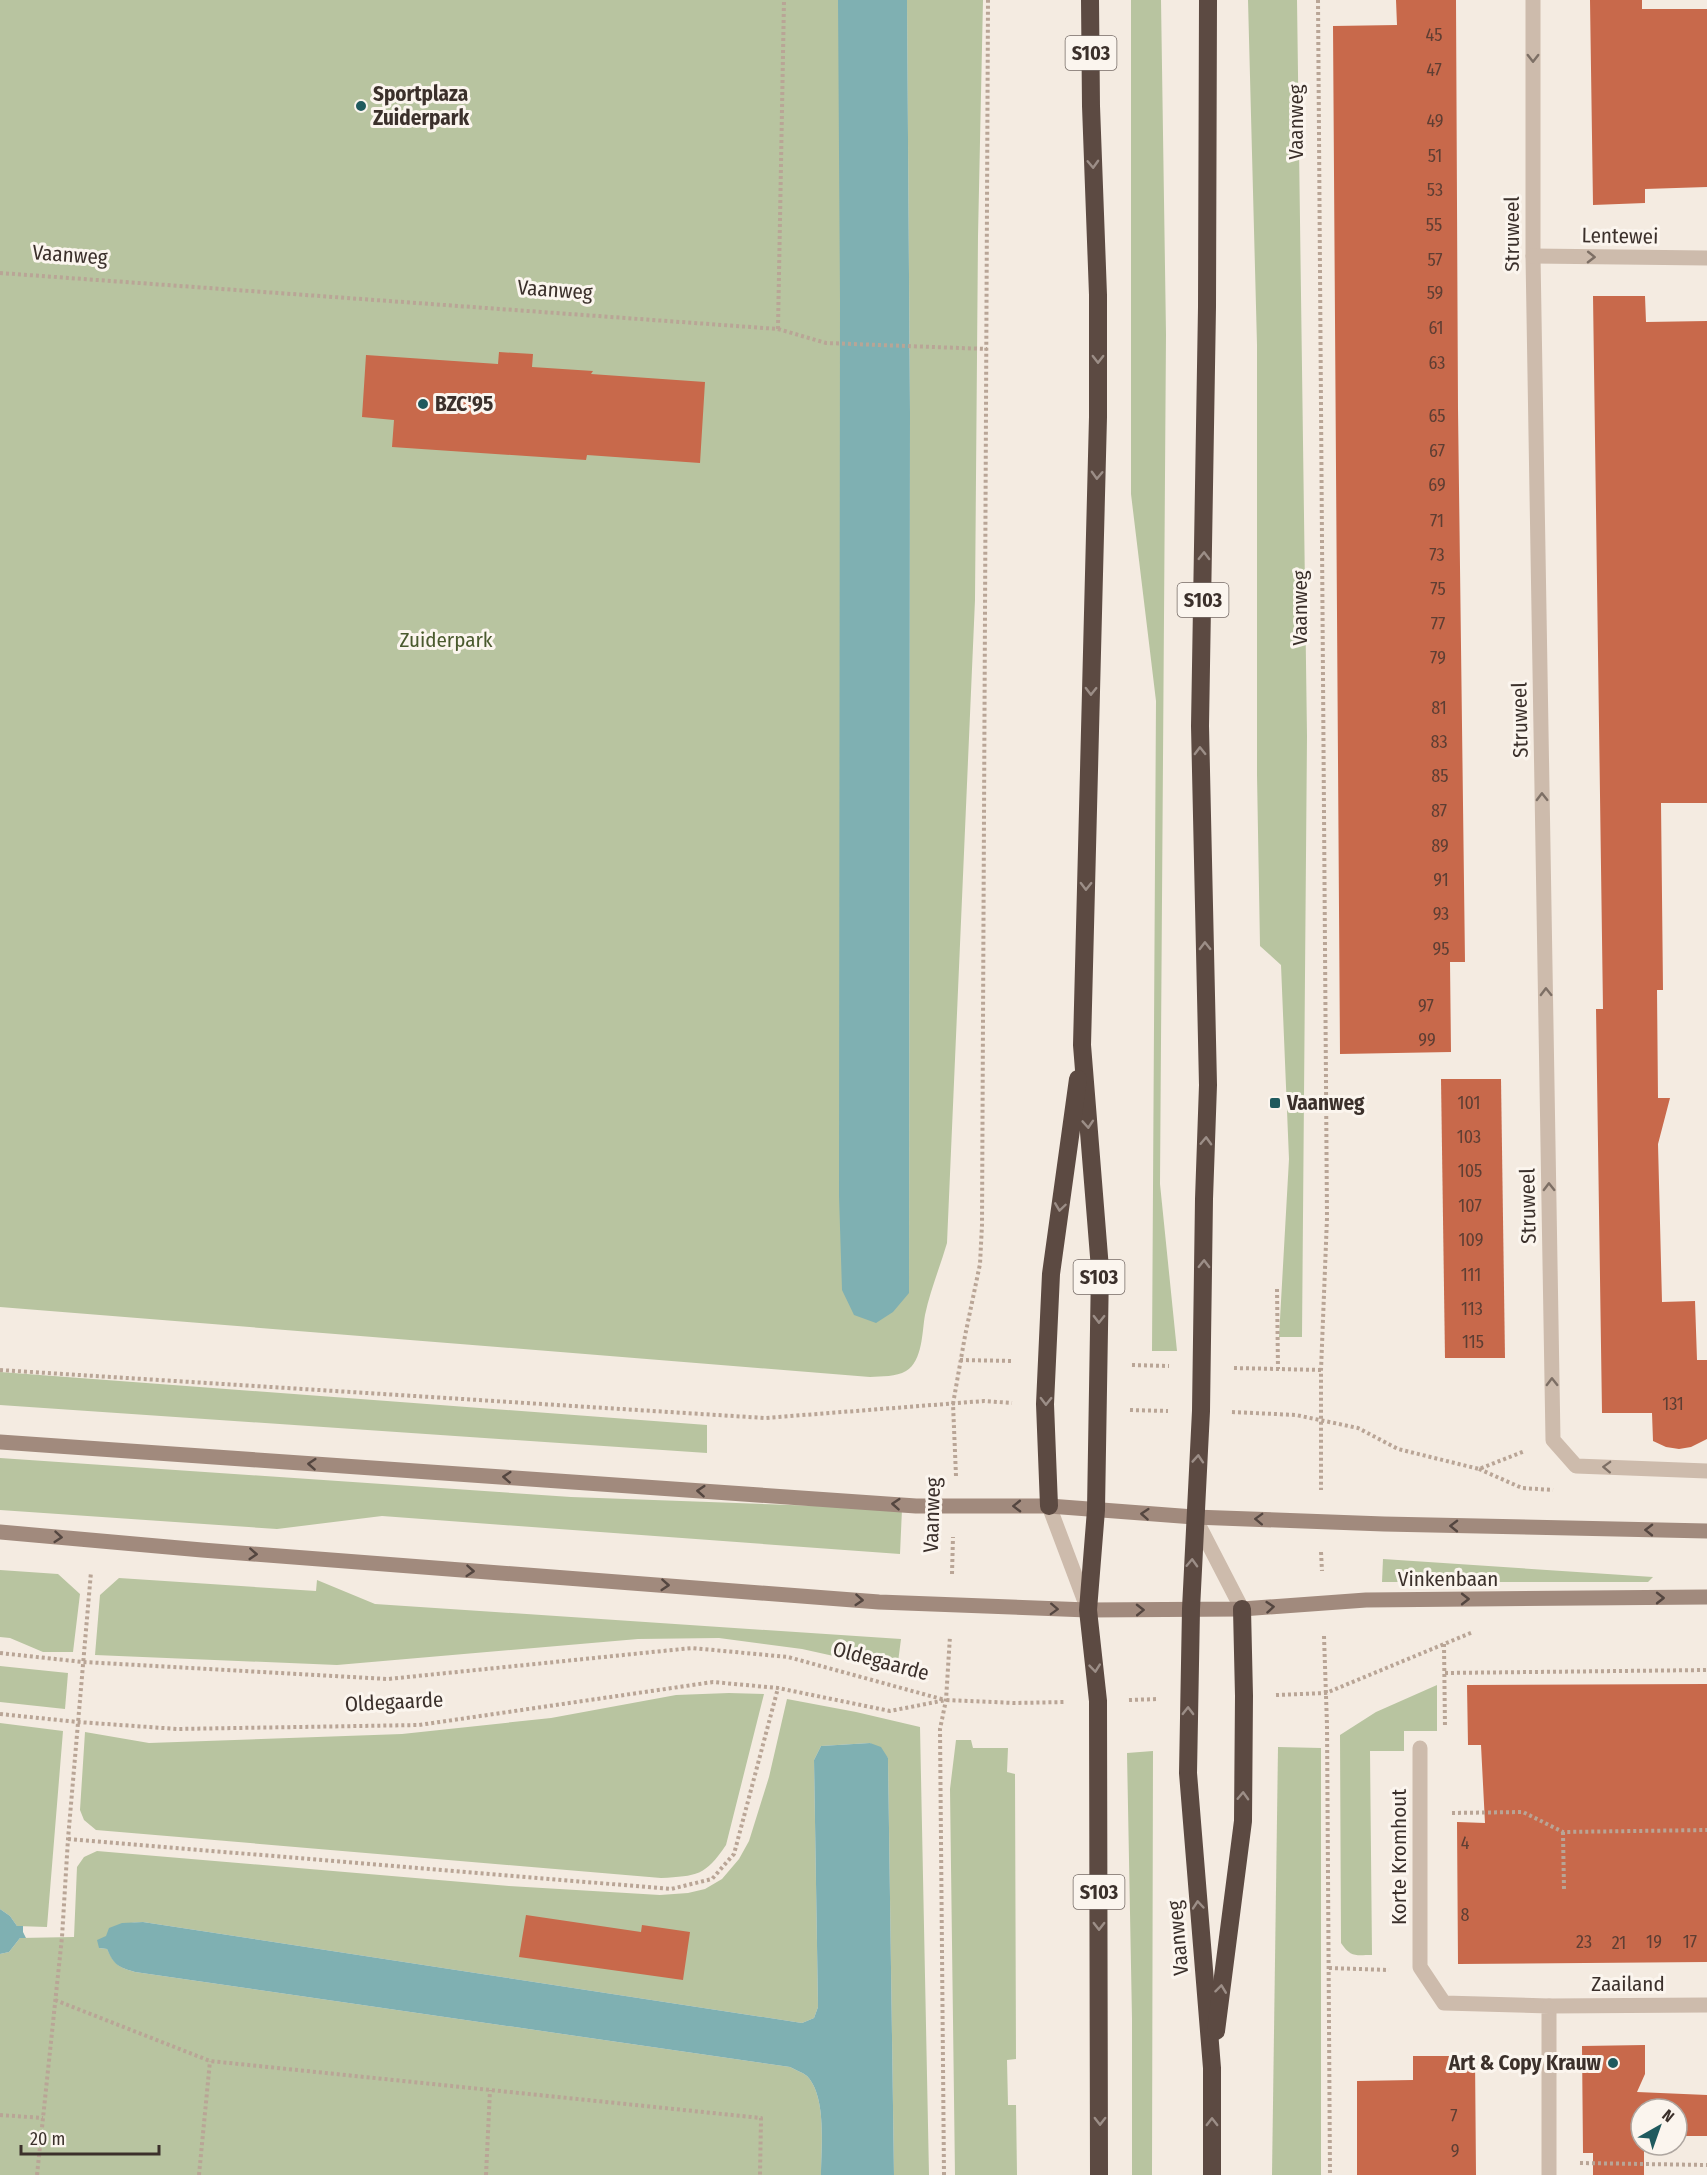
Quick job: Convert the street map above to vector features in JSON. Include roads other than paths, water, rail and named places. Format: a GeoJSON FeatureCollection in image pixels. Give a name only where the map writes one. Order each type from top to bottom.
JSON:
{"type":"FeatureCollection","features":[{"type":"Feature","properties":{"kind":"highway","name":"S103"},"geometry":{"type":"LineString","coordinates":[[1090,0],[1091,105],[1098,295],[1098,417],[1082,1045],[1100,1269],[1096,1510],[1088,1610],[1098,1701],[1100,2175]]}},
{"type":"Feature","properties":{"kind":"highway","name":"Vaanweg"},"geometry":{"type":"LineString","coordinates":[[1208,0],[1207,307],[1200,726],[1208,1085],[1204,1199],[1203,1366],[1194,1517],[1188,1773],[1212,2068],[1212,2175]]}},
{"type":"Feature","properties":{"kind":"highway"},"geometry":{"type":"LineString","coordinates":[[1049,1506],[1045,1404],[1051,1274],[1082,1045]]}},
{"type":"Feature","properties":{"kind":"highway"},"geometry":{"type":"LineString","coordinates":[[1212,2068],[1243,1821],[1242,1609]]}},
{"type":"Feature","properties":{"kind":"main road"},"geometry":{"type":"LineString","coordinates":[[0,1442],[954,1507],[1049,1506],[1194,1517],[1707,1531]]}},
{"type":"Feature","properties":{"kind":"main road"},"geometry":{"type":"LineString","coordinates":[[0,1532],[879,1602],[1088,1610],[1191,1609]]}},
{"type":"Feature","properties":{"kind":"main road","name":"Vinkenbaan"},"geometry":{"type":"LineString","coordinates":[[1191,1609],[1242,1609],[1366,1600],[1707,1598]]}},
{"type":"Feature","properties":{"kind":"street","name":"Struweel"},"geometry":{"type":"LineString","coordinates":[[1533,0],[1533,256],[1553,1440],[1576,1466],[1707,1471]]}},
{"type":"Feature","properties":{"kind":"street","name":"Lentewei"},"geometry":{"type":"LineString","coordinates":[[1533,256],[1707,258]]}},
{"type":"Feature","properties":{"kind":"street"},"geometry":{"type":"LineString","coordinates":[[1049,1506],[1088,1610]]}},
{"type":"Feature","properties":{"kind":"street"},"geometry":{"type":"LineString","coordinates":[[1194,1517],[1242,1609]]}},
{"type":"Feature","properties":{"kind":"street","name":"Korte Kromhout"},"geometry":{"type":"LineString","coordinates":[[1420,1748],[1419,1967],[1444,2003],[1549,2006]]}},
{"type":"Feature","properties":{"kind":"street","name":"Zaailand"},"geometry":{"type":"LineString","coordinates":[[1549,2006],[1707,2005]]}},
{"type":"Feature","properties":{"kind":"street"},"geometry":{"type":"LineString","coordinates":[[1549,2006],[1549,2169]]}},
{"type":"Feature","properties":{"kind":"water"},"geometry":{"type":"Polygon","coordinates":[[[838,0],[907,0],[910,413],[909,1293],[893,1312],[876,1323],[854,1315],[842,1290],[839,1196],[838,0]]]}},
{"type":"Feature","properties":{"kind":"water"},"geometry":{"type":"Polygon","coordinates":[[[870,1743],[881,1747],[888,1758],[894,2175],[821,2175],[822,2123],[818,2096],[807,2076],[790,2067],[135,1972],[117,1965],[107,1949],[99,1948],[97,1940],[106,1936],[109,1928],[122,1923],[143,1922],[802,2023],[814,2018],[818,2007],[814,1760],[821,1746],[870,1743]]]}},
{"type":"Feature","properties":{"kind":"water"},"geometry":{"type":"Polygon","coordinates":[[[0,1909],[10,1916],[17,1926],[23,1926],[26,1938],[20,1938],[9,1952],[0,1954],[0,1909]]]}},
{"type":"Feature","properties":{"kind":"place","name":"Sportplaza Zuiderpark"},"geometry":{"type":"Point","coordinates":[361,106]}},
{"type":"Feature","properties":{"kind":"place","name":"BZC'95"},"geometry":{"type":"Point","coordinates":[423,404]}},
{"type":"Feature","properties":{"kind":"place","name":"Vaanweg"},"geometry":{"type":"Point","coordinates":[1275,1103]}},
{"type":"Feature","properties":{"kind":"place","name":"Art & Copy Krauw"},"geometry":{"type":"Point","coordinates":[1613,2063]}},
{"type":"Feature","properties":{"kind":"park label","name":"Zuiderpark"},"geometry":{"type":"Point","coordinates":[446,640]}}]}
